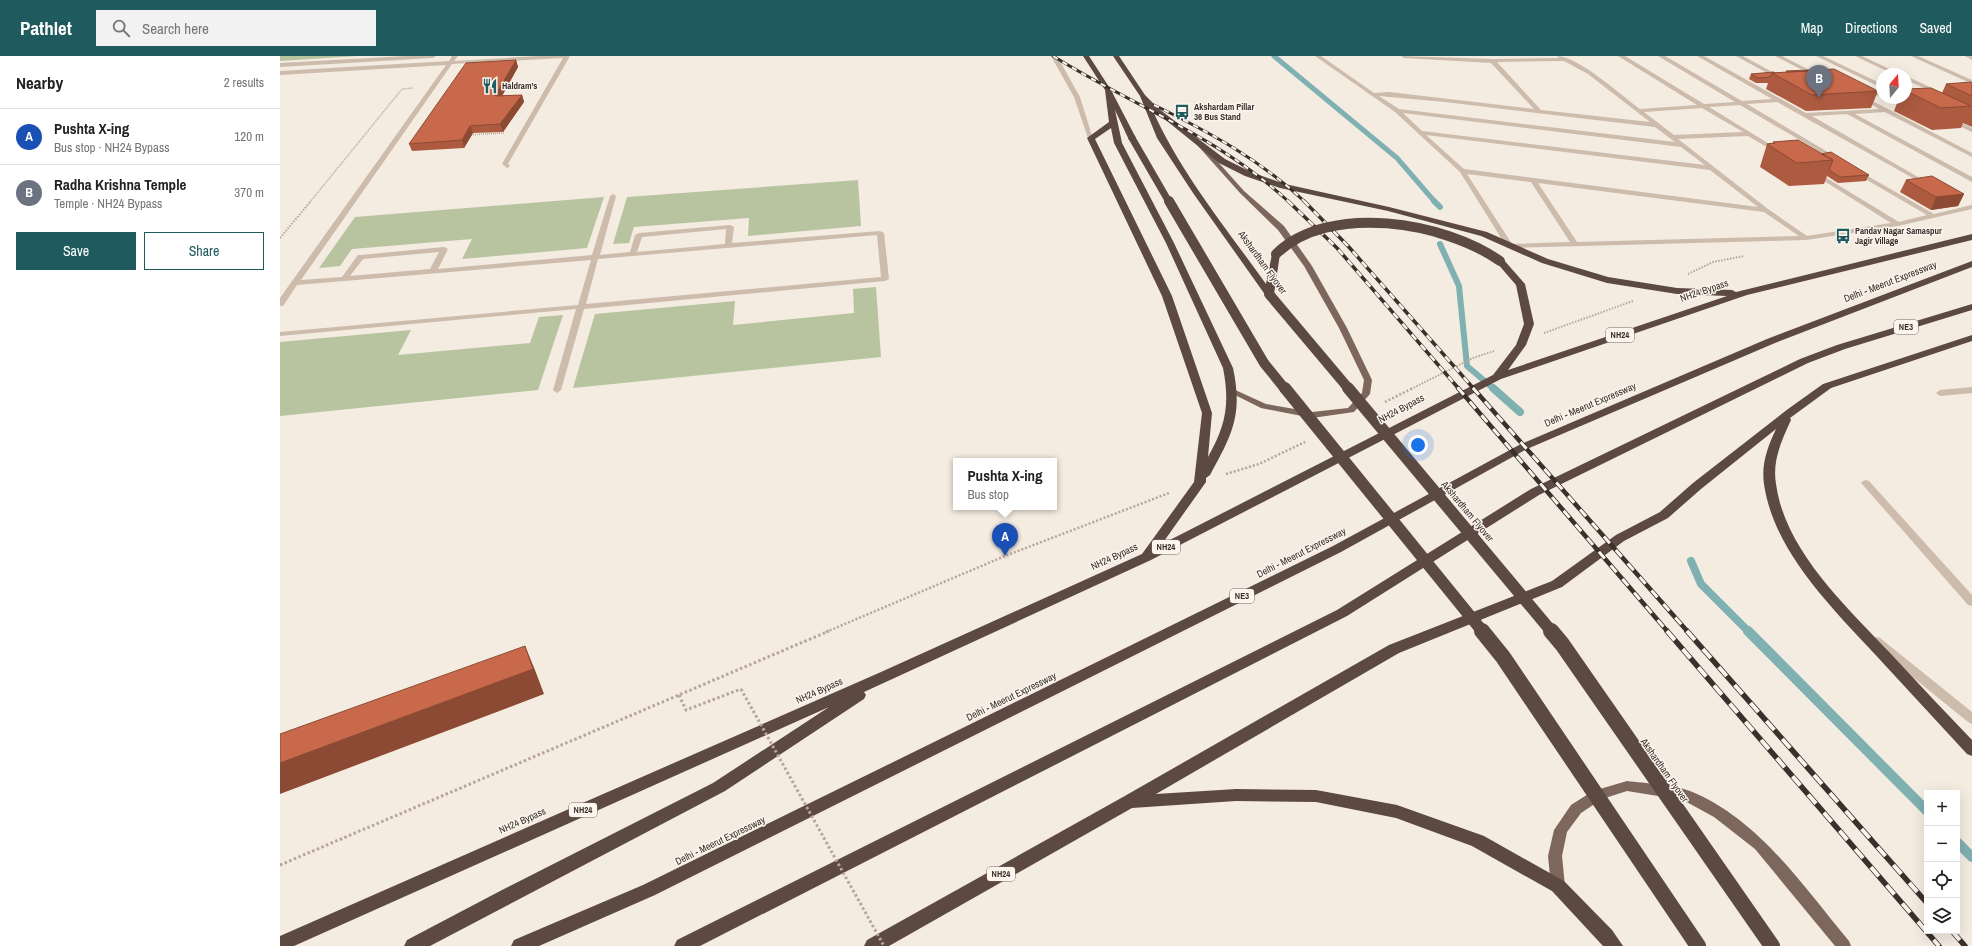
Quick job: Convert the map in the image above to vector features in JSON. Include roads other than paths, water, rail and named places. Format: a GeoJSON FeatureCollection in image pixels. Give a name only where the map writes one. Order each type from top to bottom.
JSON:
{"type":"FeatureCollection","features":[{"type":"Feature","properties":{"kind":"highway"},"geometry":{"type":"LineString","coordinates":[[1086,56],[1108,90],[1132,138],[1264,363],[1503,657],[1698,946]]}},
{"type":"Feature","properties":{"kind":"highway"},"geometry":{"type":"LineString","coordinates":[[1116,56],[1142,96],[1157,110],[1222,161],[1248,174],[1284,186],[1445,223],[1484,234],[1510,246],[1574,271],[1621,283],[1677,291],[1744,292]]}},
{"type":"Feature","properties":{"kind":"highway"},"geometry":{"type":"LineString","coordinates":[[1108,90],[1113,123],[1118,143],[1170,243],[1228,368],[1233,392],[1233,409],[1224,440],[1200,482],[1147,558]]}},
{"type":"Feature","properties":{"kind":"highway","name":"Akshardham Flyover"},"geometry":{"type":"LineString","coordinates":[[1142,96],[1161,138],[1197,193],[1270,294],[1562,644],[1772,946]]}},
{"type":"Feature","properties":{"kind":"highway"},"geometry":{"type":"LineString","coordinates":[[1113,123],[1091,138],[1167,296],[1207,413],[1200,482]]}},
{"type":"Feature","properties":{"kind":"highway"},"geometry":{"type":"LineString","coordinates":[[1270,294],[1276,254],[1289,242],[1309,232],[1334,226],[1364,223],[1395,224],[1426,228],[1455,237],[1480,248],[1500,261],[1520,284],[1529,324],[1521,345],[1496,377]]}},
{"type":"Feature","properties":{"kind":"highway","name":"NH24 Bypass"},"geometry":{"type":"LineString","coordinates":[[280,944],[886,676],[1147,558],[1496,377],[1744,292],[1972,237]]}},
{"type":"Feature","properties":{"kind":"highway","name":"Delhi - Meerut Expressway"},"geometry":{"type":"LineString","coordinates":[[520,946],[649,890],[1337,549],[1523,447],[1771,341],[1972,264]]}},
{"type":"Feature","properties":{"kind":"highway","name":"NE3"},"geometry":{"type":"LineString","coordinates":[[683,946],[1342,613],[1536,492],[1804,361],[1841,347],[1972,307]]}},
{"type":"Feature","properties":{"kind":"highway"},"geometry":{"type":"LineString","coordinates":[[1129,802],[1394,649],[1557,584],[1620,538],[1664,516],[1697,486],[1792,411],[1827,386],[1972,338]]}},
{"type":"Feature","properties":{"kind":"highway"},"geometry":{"type":"LineString","coordinates":[[1792,411],[1778,431],[1770,455],[1770,482],[1777,512],[1793,546],[1818,583],[1972,750]]}},
{"type":"Feature","properties":{"kind":"highway"},"geometry":{"type":"LineString","coordinates":[[413,946],[508,895],[720,787],[886,676]]}},
{"type":"Feature","properties":{"kind":"highway"},"geometry":{"type":"LineString","coordinates":[[1129,802],[1236,796],[1316,796],[1397,812],[1478,841],[1558,886],[1614,946]]}},
{"type":"Feature","properties":{"kind":"highway","name":"NH24"},"geometry":{"type":"LineString","coordinates":[[873,946],[1129,802]]}},
{"type":"Feature","properties":{"kind":"main road"},"geometry":{"type":"LineString","coordinates":[[1197,142],[1242,192],[1286,234],[1308,266],[1343,328],[1368,380],[1366,394],[1351,410],[1312,415],[1264,406],[1233,392]]}},
{"type":"Feature","properties":{"kind":"main road"},"geometry":{"type":"LineString","coordinates":[[1558,886],[1555,856],[1561,830],[1576,809],[1598,795],[1627,786],[1686,795],[1719,813],[1760,845],[1844,946]]}},
{"type":"Feature","properties":{"kind":"street"},"geometry":{"type":"LineString","coordinates":[[280,66],[433,56]]}},
{"type":"Feature","properties":{"kind":"street"},"geometry":{"type":"LineString","coordinates":[[280,304],[456,56]]}},
{"type":"Feature","properties":{"kind":"street"},"geometry":{"type":"LineString","coordinates":[[280,73],[567,56]]}},
{"type":"Feature","properties":{"kind":"street"},"geometry":{"type":"LineString","coordinates":[[507,166],[505,164],[567,56]]}},
{"type":"Feature","properties":{"kind":"street"},"geometry":{"type":"LineString","coordinates":[[1054,56],[1076,97],[1091,138]]}},
{"type":"Feature","properties":{"kind":"street"},"geometry":{"type":"LineString","coordinates":[[1318,56],[1375,94],[1397,111],[1462,171],[1510,246],[1574,243],[1806,238],[1898,224],[1968,206]]}},
{"type":"Feature","properties":{"kind":"street"},"geometry":{"type":"LineString","coordinates":[[1404,56],[1467,58],[1493,61],[1562,57],[1590,73],[1766,210],[1806,238]]}},
{"type":"Feature","properties":{"kind":"street"},"geometry":{"type":"LineString","coordinates":[[1515,56],[1520,60]]}},
{"type":"Feature","properties":{"kind":"street"},"geometry":{"type":"LineString","coordinates":[[1621,56],[1784,155]]}},
{"type":"Feature","properties":{"kind":"street"},"geometry":{"type":"LineString","coordinates":[[1660,56],[1844,164]]}},
{"type":"Feature","properties":{"kind":"street"},"geometry":{"type":"LineString","coordinates":[[1700,56],[1935,188]]}},
{"type":"Feature","properties":{"kind":"street"},"geometry":{"type":"LineString","coordinates":[[1740,56],[1785,83],[1777,85]]}},
{"type":"Feature","properties":{"kind":"street"},"geometry":{"type":"LineString","coordinates":[[1778,56],[1822,80],[1814,82]]}},
{"type":"Feature","properties":{"kind":"street"},"geometry":{"type":"LineString","coordinates":[[1819,56],[1876,83]]}},
{"type":"Feature","properties":{"kind":"street"},"geometry":{"type":"LineString","coordinates":[[1858,56],[1884,68]]}},
{"type":"Feature","properties":{"kind":"street"},"geometry":{"type":"LineString","coordinates":[[1914,56],[1972,82]]}},
{"type":"Feature","properties":{"kind":"street"},"geometry":{"type":"LineString","coordinates":[[1968,56],[1972,58]]}},
{"type":"Feature","properties":{"kind":"street"},"geometry":{"type":"LineString","coordinates":[[1493,61],[1539,111]]}},
{"type":"Feature","properties":{"kind":"street"},"geometry":{"type":"LineString","coordinates":[[1912,81],[1944,96]]}},
{"type":"Feature","properties":{"kind":"street"},"geometry":{"type":"LineString","coordinates":[[1756,87],[1770,86]]}},
{"type":"Feature","properties":{"kind":"street"},"geometry":{"type":"LineString","coordinates":[[1965,87],[1972,87]]}},
{"type":"Feature","properties":{"kind":"street"},"geometry":{"type":"LineString","coordinates":[[1918,91],[1944,89]]}},
{"type":"Feature","properties":{"kind":"street"},"geometry":{"type":"LineString","coordinates":[[1876,93],[1855,94],[1972,155]]}},
{"type":"Feature","properties":{"kind":"street"},"geometry":{"type":"LineString","coordinates":[[1375,94],[1445,100],[1656,125]]}},
{"type":"Feature","properties":{"kind":"street"},"geometry":{"type":"LineString","coordinates":[[1640,112],[1780,100]]}},
{"type":"Feature","properties":{"kind":"street"},"geometry":{"type":"LineString","coordinates":[[1807,115],[1885,110]]}},
{"type":"Feature","properties":{"kind":"street"},"geometry":{"type":"LineString","coordinates":[[1397,111],[1681,145]]}},
{"type":"Feature","properties":{"kind":"street"},"geometry":{"type":"LineString","coordinates":[[1847,112],[1972,180]]}},
{"type":"Feature","properties":{"kind":"street"},"geometry":{"type":"LineString","coordinates":[[1946,117],[1972,130]]}},
{"type":"Feature","properties":{"kind":"street"},"geometry":{"type":"LineString","coordinates":[[1419,132],[1713,168]]}},
{"type":"Feature","properties":{"kind":"street"},"geometry":{"type":"LineString","coordinates":[[1671,137],[1750,134]]}},
{"type":"Feature","properties":{"kind":"street"},"geometry":{"type":"LineString","coordinates":[[1851,168],[1932,216]]}},
{"type":"Feature","properties":{"kind":"street"},"geometry":{"type":"LineString","coordinates":[[1462,171],[1766,210]]}},
{"type":"Feature","properties":{"kind":"street"},"geometry":{"type":"LineString","coordinates":[[1811,171],[1898,224]]}},
{"type":"Feature","properties":{"kind":"street"},"geometry":{"type":"LineString","coordinates":[[1532,179],[1574,243]]}},
{"type":"Feature","properties":{"kind":"street"},"geometry":{"type":"LineString","coordinates":[[557,390],[613,196]]}},
{"type":"Feature","properties":{"kind":"street"},"geometry":{"type":"LineString","coordinates":[[633,254],[639,235],[730,227],[728,246]]}},
{"type":"Feature","properties":{"kind":"street"},"geometry":{"type":"LineString","coordinates":[[280,334],[885,279],[880,233],[595,258],[433,270],[296,283]]}},
{"type":"Feature","properties":{"kind":"street"},"geometry":{"type":"LineString","coordinates":[[345,278],[361,257],[444,249],[433,270]]}},
{"type":"Feature","properties":{"kind":"street"},"geometry":{"type":"LineString","coordinates":[[1940,393],[1972,390]]}},
{"type":"Feature","properties":{"kind":"street"},"geometry":{"type":"LineString","coordinates":[[1866,483],[1972,602]]}},
{"type":"Feature","properties":{"kind":"street"},"geometry":{"type":"LineString","coordinates":[[1853,622],[1972,719]]}},
{"type":"Feature","properties":{"kind":"waterway"},"geometry":{"type":"LineString","coordinates":[[1274,56],[1397,158],[1435,202]]}},
{"type":"Feature","properties":{"kind":"waterway"},"geometry":{"type":"LineString","coordinates":[[1435,202],[1440,207]]}},
{"type":"Feature","properties":{"kind":"waterway"},"geometry":{"type":"LineString","coordinates":[[1440,244],[1459,286],[1467,366],[1494,389]]}},
{"type":"Feature","properties":{"kind":"waterway"},"geometry":{"type":"LineString","coordinates":[[1493,388],[1520,412]]}},
{"type":"Feature","properties":{"kind":"waterway"},"geometry":{"type":"LineString","coordinates":[[1691,561],[1701,584],[1748,631]]}},
{"type":"Feature","properties":{"kind":"waterway"},"geometry":{"type":"LineString","coordinates":[[1748,631],[1924,808]]}},
{"type":"Feature","properties":{"kind":"waterway"},"geometry":{"type":"LineString","coordinates":[[1960,845],[1972,857]]}},
{"type":"Feature","properties":{"kind":"railway"},"geometry":{"type":"LineString","coordinates":[[1053,56],[1204,140],[1233,158],[1262,179],[1289,202]]}},
{"type":"Feature","properties":{"kind":"railway"},"geometry":{"type":"LineString","coordinates":[[1154,105],[1194,125],[1252,160],[1305,202]]}},
{"type":"Feature","properties":{"kind":"railway"},"geometry":{"type":"LineString","coordinates":[[1288,201],[1337,248],[1459,389]]}},
{"type":"Feature","properties":{"kind":"railway"},"geometry":{"type":"LineString","coordinates":[[1305,202],[1348,246],[1474,389]]}},
{"type":"Feature","properties":{"kind":"railway"},"geometry":{"type":"LineString","coordinates":[[1458,388],[1668,632]]}},
{"type":"Feature","properties":{"kind":"railway"},"geometry":{"type":"LineString","coordinates":[[1473,388],[1688,632]]}},
{"type":"Feature","properties":{"kind":"railway"},"geometry":{"type":"LineString","coordinates":[[1667,631],[1939,946]]}},
{"type":"Feature","properties":{"kind":"railway"},"geometry":{"type":"LineString","coordinates":[[1687,631],[1924,900]]}},
{"type":"Feature","properties":{"kind":"railway"},"geometry":{"type":"LineString","coordinates":[[1955,934],[1965,946]]}},
{"type":"Feature","properties":{"kind":"place","name":"Haldram’s"},"geometry":{"type":"Point","coordinates":[490,86]}},
{"type":"Feature","properties":{"kind":"place","name":"Radha Krishna Temple"},"geometry":{"type":"Point","coordinates":[1819,98]}},
{"type":"Feature","properties":{"kind":"place","name":"Akshardam Pillar 36 Bus Stand"},"geometry":{"type":"Point","coordinates":[1182,112]}},
{"type":"Feature","properties":{"kind":"place","name":"Pandav Nagar Samaspur Jagir Village"},"geometry":{"type":"Point","coordinates":[1843,236]}},
{"type":"Feature","properties":{"kind":"place","name":"Pushta X-ing"},"geometry":{"type":"Point","coordinates":[1005,556]}}]}
